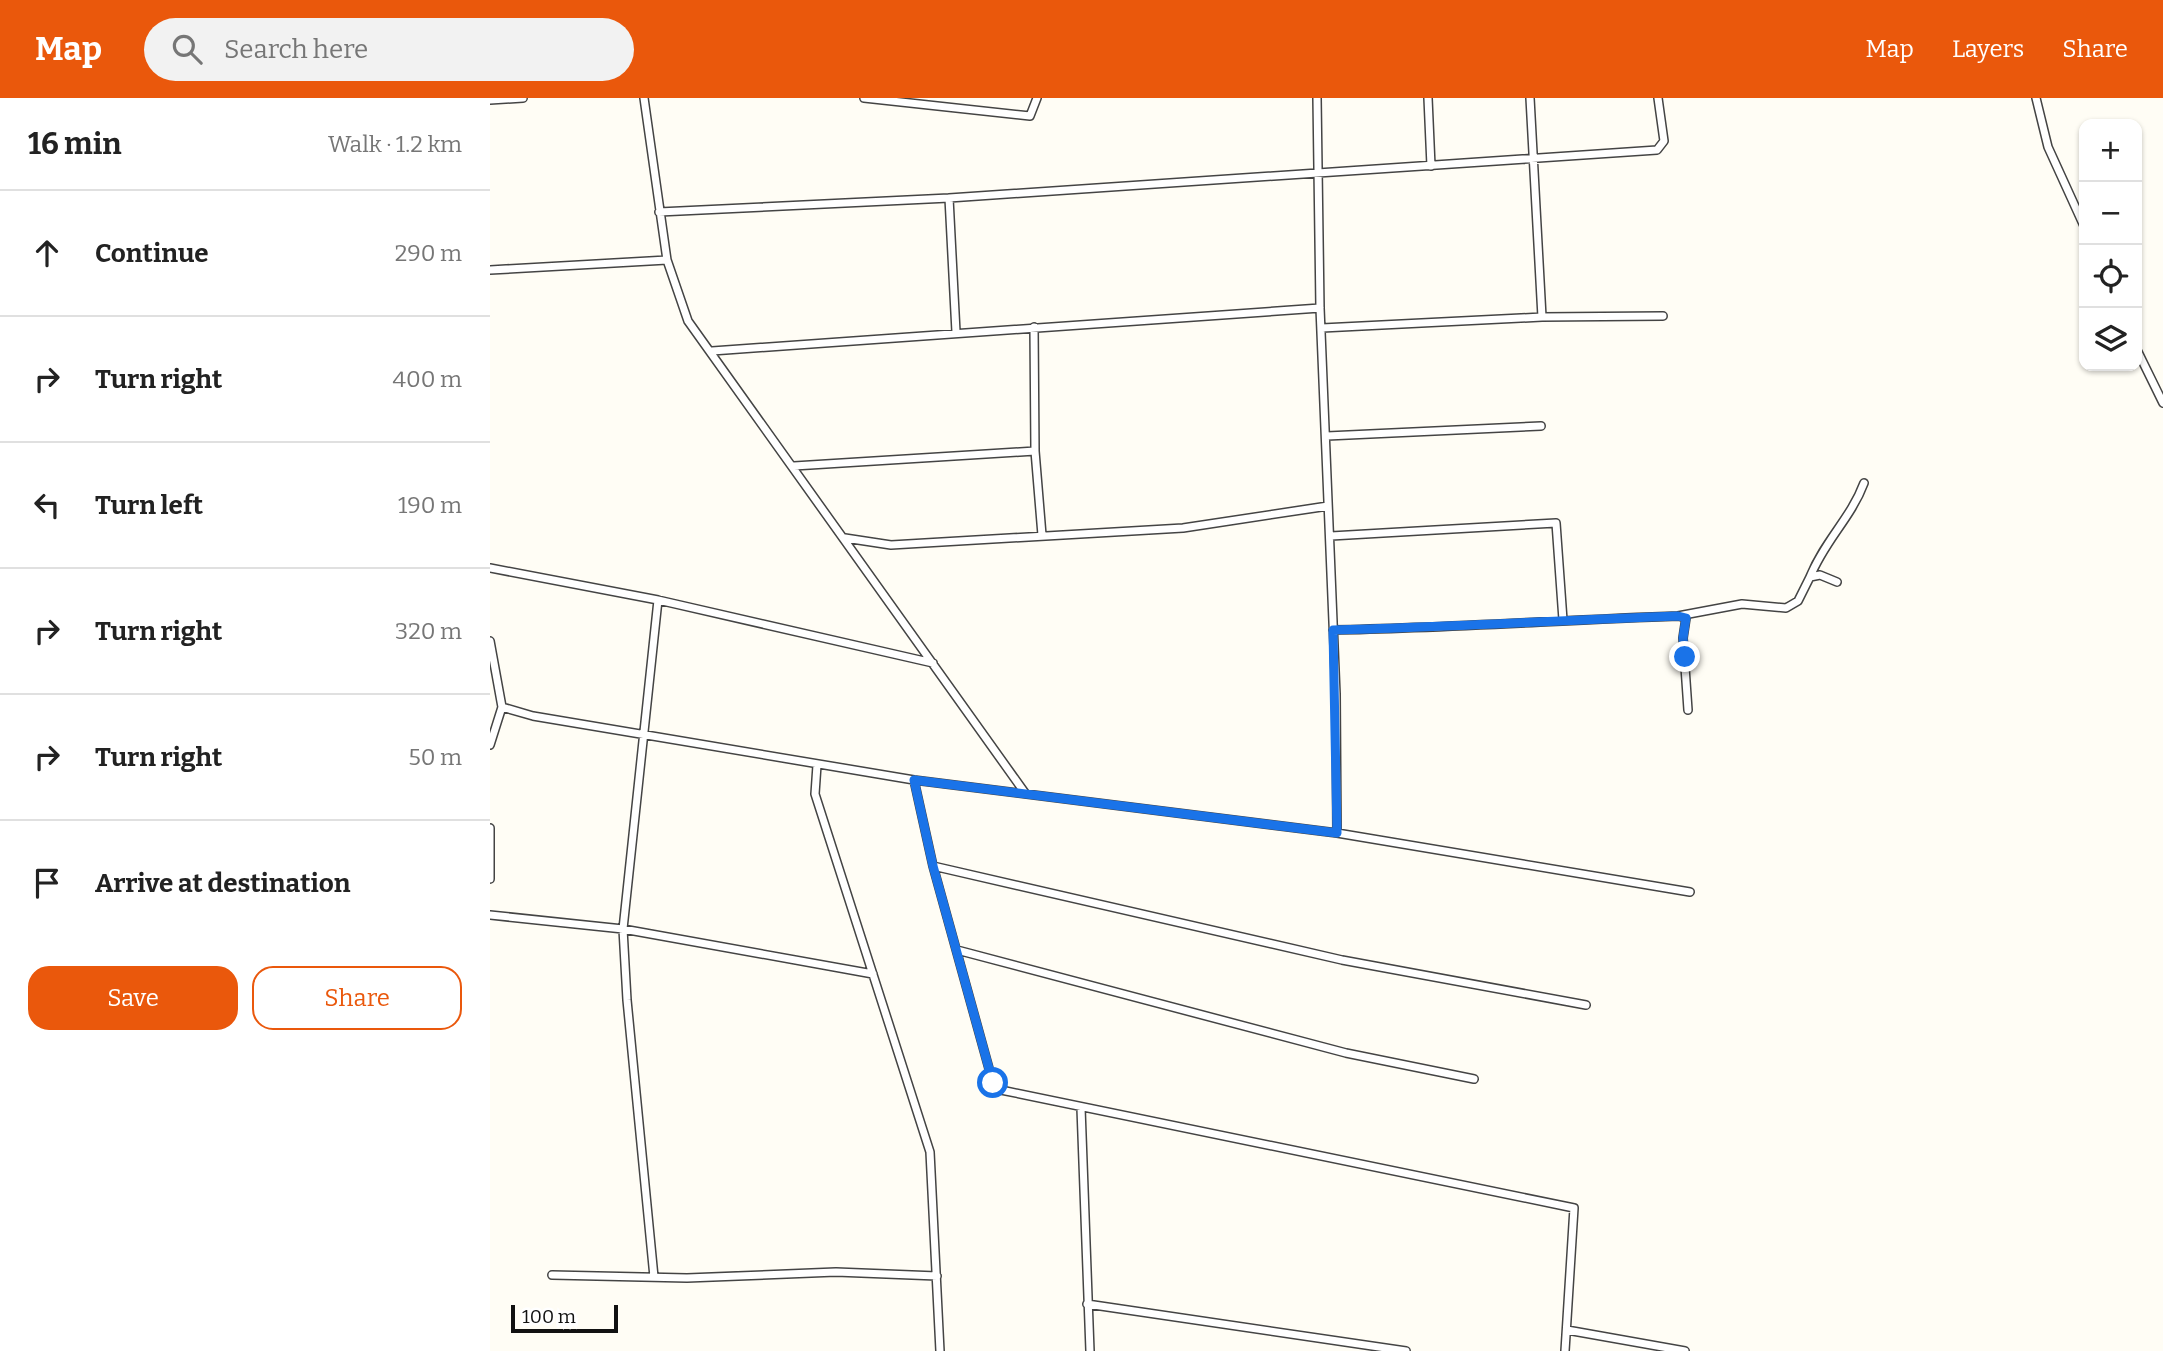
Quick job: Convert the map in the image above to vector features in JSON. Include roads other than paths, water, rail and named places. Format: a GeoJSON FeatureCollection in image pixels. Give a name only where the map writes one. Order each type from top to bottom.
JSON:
{"type":"FeatureCollection","features":[{"type":"Feature","properties":{"kind":"street"},"geometry":{"type":"LineString","coordinates":[[490,100],[523,98]]}},
{"type":"Feature","properties":{"kind":"street"},"geometry":{"type":"LineString","coordinates":[[644,98],[667,260],[680,307],[1025,793]]}},
{"type":"Feature","properties":{"kind":"street"},"geometry":{"type":"LineString","coordinates":[[864,98],[1030,116],[1037,98]]}},
{"type":"Feature","properties":{"kind":"street"},"geometry":{"type":"LineString","coordinates":[[1317,98],[1320,307],[1331,537],[1337,833]]}},
{"type":"Feature","properties":{"kind":"street"},"geometry":{"type":"LineString","coordinates":[[1428,98],[1431,166]]}},
{"type":"Feature","properties":{"kind":"street"},"geometry":{"type":"LineString","coordinates":[[1530,98],[1542,317]]}},
{"type":"Feature","properties":{"kind":"street"},"geometry":{"type":"LineString","coordinates":[[659,212],[949,198],[1657,150],[1664,141],[1658,98]]}},
{"type":"Feature","properties":{"kind":"street"},"geometry":{"type":"LineString","coordinates":[[2036,98],[2048,147],[2079,215]]}},
{"type":"Feature","properties":{"kind":"street"},"geometry":{"type":"LineString","coordinates":[[949,198],[956,332]]}},
{"type":"Feature","properties":{"kind":"street"},"geometry":{"type":"LineString","coordinates":[[490,270],[667,260]]}},
{"type":"Feature","properties":{"kind":"street"},"geometry":{"type":"LineString","coordinates":[[712,351],[1320,307]]}},
{"type":"Feature","properties":{"kind":"street"},"geometry":{"type":"LineString","coordinates":[[1322,328],[1542,317],[1663,316]]}},
{"type":"Feature","properties":{"kind":"street"},"geometry":{"type":"LineString","coordinates":[[1034,327],[1035,451],[1042,535]]}},
{"type":"Feature","properties":{"kind":"street"},"geometry":{"type":"LineString","coordinates":[[2142,360],[2163,403]]}},
{"type":"Feature","properties":{"kind":"street"},"geometry":{"type":"LineString","coordinates":[[1327,436],[1541,426]]}},
{"type":"Feature","properties":{"kind":"street"},"geometry":{"type":"LineString","coordinates":[[794,466],[1035,451]]}},
{"type":"Feature","properties":{"kind":"street"},"geometry":{"type":"LineString","coordinates":[[1333,630],[1491,626],[1563,620],[1678,616],[1742,604],[1787,608],[1798,601],[1831,534],[1854,509],[1864,483]]}},
{"type":"Feature","properties":{"kind":"street"},"geometry":{"type":"LineString","coordinates":[[845,538],[891,545],[1184,528],[1328,506]]}},
{"type":"Feature","properties":{"kind":"street"},"geometry":{"type":"LineString","coordinates":[[1331,537],[1556,523],[1563,620]]}},
{"type":"Feature","properties":{"kind":"street"},"geometry":{"type":"LineString","coordinates":[[490,568],[658,600],[933,663]]}},
{"type":"Feature","properties":{"kind":"street"},"geometry":{"type":"LineString","coordinates":[[1810,577],[1820,575],[1837,582]]}},
{"type":"Feature","properties":{"kind":"street"},"geometry":{"type":"LineString","coordinates":[[654,1277],[627,1000],[623,929],[658,600]]}},
{"type":"Feature","properties":{"kind":"street"},"geometry":{"type":"LineString","coordinates":[[1678,616],[1686,618],[1683,638],[1688,710]]}},
{"type":"Feature","properties":{"kind":"street"},"geometry":{"type":"LineString","coordinates":[[490,641],[502,707],[490,745]]}},
{"type":"Feature","properties":{"kind":"street"},"geometry":{"type":"LineString","coordinates":[[502,707],[533,716],[817,765],[914,780],[1337,833],[1690,892]]}},
{"type":"Feature","properties":{"kind":"street"},"geometry":{"type":"LineString","coordinates":[[817,765],[815,794],[930,1152],[940,1351]]}},
{"type":"Feature","properties":{"kind":"street"},"geometry":{"type":"LineString","coordinates":[[914,780],[933,866],[993,1083],[1001,1090],[1081,1108],[1574,1208],[1564,1351]]}},
{"type":"Feature","properties":{"kind":"street"},"geometry":{"type":"LineString","coordinates":[[490,828],[490,879]]}},
{"type":"Feature","properties":{"kind":"street"},"geometry":{"type":"LineString","coordinates":[[933,866],[1342,960],[1586,1005]]}},
{"type":"Feature","properties":{"kind":"street"},"geometry":{"type":"LineString","coordinates":[[490,915],[623,929],[873,974]]}},
{"type":"Feature","properties":{"kind":"street"},"geometry":{"type":"LineString","coordinates":[[957,950],[1346,1053],[1474,1079]]}},
{"type":"Feature","properties":{"kind":"street"},"geometry":{"type":"LineString","coordinates":[[1081,1108],[1090,1351]]}},
{"type":"Feature","properties":{"kind":"street"},"geometry":{"type":"LineString","coordinates":[[552,1275],[654,1277],[836,1272],[937,1276]]}},
{"type":"Feature","properties":{"kind":"street"},"geometry":{"type":"LineString","coordinates":[[1087,1304],[1406,1351]]}},
{"type":"Feature","properties":{"kind":"street"},"geometry":{"type":"LineString","coordinates":[[1567,1330],[1685,1351]]}}]}
